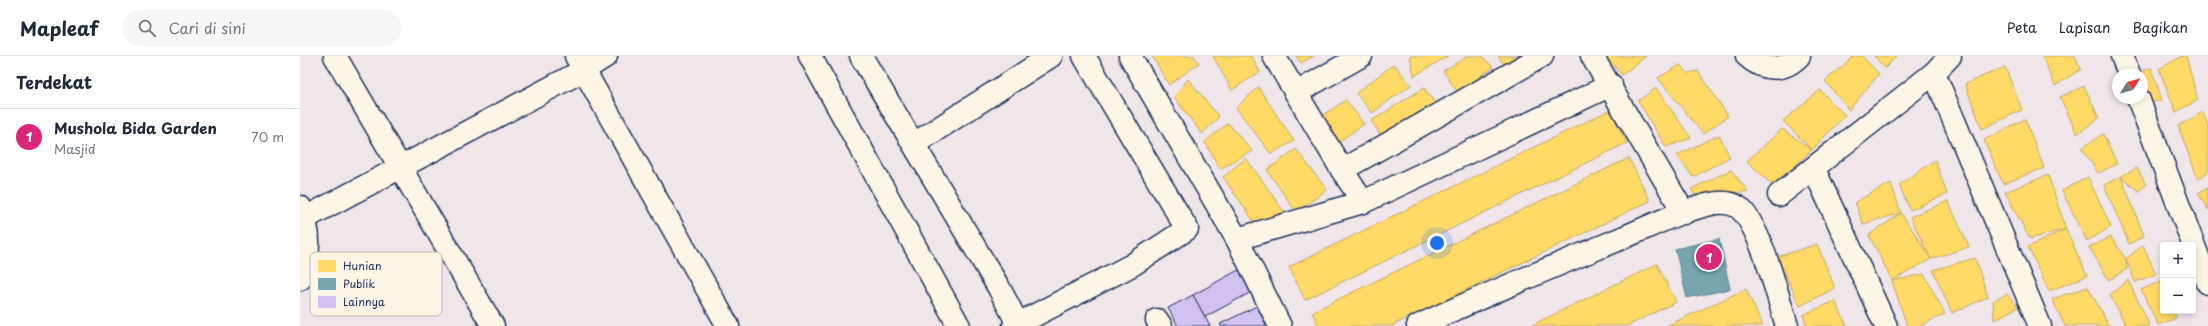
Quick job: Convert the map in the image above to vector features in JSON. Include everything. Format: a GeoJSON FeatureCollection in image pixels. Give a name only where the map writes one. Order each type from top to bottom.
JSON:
{"type":"FeatureCollection","features":[{"type":"Feature","properties":{"kind":"street"},"geometry":{"type":"LineString","coordinates":[[335,56],[493,326]]}},
{"type":"Feature","properties":{"kind":"street"},"geometry":{"type":"LineString","coordinates":[[300,279],[306,266],[309,242],[303,213],[401,168],[580,63],[606,56]]}},
{"type":"Feature","properties":{"kind":"street"},"geometry":{"type":"LineString","coordinates":[[810,56],[960,326]]}},
{"type":"Feature","properties":{"kind":"street"},"geometry":{"type":"LineString","coordinates":[[862,56],[999,288],[1016,325],[1132,265],[1187,229],[1084,56]]}},
{"type":"Feature","properties":{"kind":"street"},"geometry":{"type":"LineString","coordinates":[[914,144],[1051,56]]}},
{"type":"Feature","properties":{"kind":"street"},"geometry":{"type":"LineString","coordinates":[[1130,56],[1237,239],[1280,326]]}},
{"type":"Feature","properties":{"kind":"street"},"geometry":{"type":"LineString","coordinates":[[1274,56],[1342,170],[1363,202]]}},
{"type":"Feature","properties":{"kind":"street"},"geometry":{"type":"LineString","coordinates":[[1296,93],[1361,56]]}},
{"type":"Feature","properties":{"kind":"street"},"geometry":{"type":"LineString","coordinates":[[1342,170],[1542,56]]}},
{"type":"Feature","properties":{"kind":"street"},"geometry":{"type":"LineString","coordinates":[[1592,56],[1611,85],[1684,213]]}},
{"type":"Feature","properties":{"kind":"street"},"geometry":{"type":"LineString","coordinates":[[1747,56],[1754,62],[1766,67],[1776,68],[1791,64],[1799,56]]}},
{"type":"Feature","properties":{"kind":"street"},"geometry":{"type":"LineString","coordinates":[[1779,195],[1814,169],[1934,73],[1950,56]]}},
{"type":"Feature","properties":{"kind":"street"},"geometry":{"type":"LineString","coordinates":[[2122,56],[2127,68]]}},
{"type":"Feature","properties":{"kind":"street"},"geometry":{"type":"LineString","coordinates":[[580,63],[728,326]]}},
{"type":"Feature","properties":{"kind":"street"},"geometry":{"type":"LineString","coordinates":[[1934,73],[2040,326]]}},
{"type":"Feature","properties":{"kind":"street"},"geometry":{"type":"LineString","coordinates":[[1237,239],[1363,202],[1611,85]]}},
{"type":"Feature","properties":{"kind":"street"},"geometry":{"type":"LineString","coordinates":[[2140,104],[2208,283]]}},
{"type":"Feature","properties":{"kind":"street"},"geometry":{"type":"LineString","coordinates":[[1814,169],[1886,326]]}},
{"type":"Feature","properties":{"kind":"street"},"geometry":{"type":"LineString","coordinates":[[1418,326],[1537,273],[1684,213],[1712,204],[1727,203],[1737,207],[1749,217],[1764,255],[1786,326]]}},
{"type":"Feature","properties":{"kind":"building: Hunian"},"geometry":{"type":"Polygon","coordinates":[[[1152,56],[1194,56],[1199,63],[1169,85],[1152,56]]]}},
{"type":"Feature","properties":{"kind":"building: Hunian"},"geometry":{"type":"Polygon","coordinates":[[[1213,56],[1251,56],[1260,72],[1232,90],[1213,56]]]}},
{"type":"Feature","properties":{"kind":"building: Hunian"},"geometry":{"type":"Polygon","coordinates":[[[1296,56],[1314,56],[1301,63],[1296,56]]]}},
{"type":"Feature","properties":{"kind":"building: Hunian"},"geometry":{"type":"Polygon","coordinates":[[[1410,56],[1448,56],[1414,76],[1410,56]]]}},
{"type":"Feature","properties":{"kind":"building: Hunian"},"geometry":{"type":"Polygon","coordinates":[[[1468,56],[1482,56],[1493,67],[1458,93],[1443,71],[1468,56]]]}},
{"type":"Feature","properties":{"kind":"building: Hunian"},"geometry":{"type":"Polygon","coordinates":[[[1498,56],[1521,56],[1505,66],[1498,56]]]}},
{"type":"Feature","properties":{"kind":"building: Hunian"},"geometry":{"type":"Polygon","coordinates":[[[1605,56],[1646,56],[1622,75],[1605,56]]]}},
{"type":"Feature","properties":{"kind":"building: Hunian"},"geometry":{"type":"Polygon","coordinates":[[[1854,56],[1862,56],[1879,74],[1849,110],[1825,81],[1854,56]]]}},
{"type":"Feature","properties":{"kind":"building: Hunian"},"geometry":{"type":"Polygon","coordinates":[[[1874,56],[1897,56],[1885,68],[1874,56]]]}},
{"type":"Feature","properties":{"kind":"building: Hunian"},"geometry":{"type":"Polygon","coordinates":[[[2042,56],[2075,56],[2081,69],[2055,86],[2042,56]]]}},
{"type":"Feature","properties":{"kind":"building: Hunian"},"geometry":{"type":"Polygon","coordinates":[[[2182,56],[2186,56],[2198,100],[2176,112],[2159,69],[2182,56]]]}},
{"type":"Feature","properties":{"kind":"building: Hunian"},"geometry":{"type":"Polygon","coordinates":[[[1394,64],[1411,85],[1372,113],[1356,93],[1394,64]]]}},
{"type":"Feature","properties":{"kind":"building: Hunian"},"geometry":{"type":"Polygon","coordinates":[[[1680,65],[1688,73],[1698,71],[1728,116],[1703,134],[1658,78],[1680,65]]]}},
{"type":"Feature","properties":{"kind":"building: Hunian"},"geometry":{"type":"Polygon","coordinates":[[[2005,67],[2022,110],[1982,129],[1965,84],[2005,67]]]}},
{"type":"Feature","properties":{"kind":"building: Hunian"},"geometry":{"type":"Polygon","coordinates":[[[2151,68],[2162,100],[2149,103],[2148,100],[2148,69],[2151,68]]]}},
{"type":"Feature","properties":{"kind":"building: Hunian"},"geometry":{"type":"Polygon","coordinates":[[[1188,79],[1219,117],[1202,134],[1174,97],[1188,79]]]}},
{"type":"Feature","properties":{"kind":"building: Hunian"},"geometry":{"type":"Polygon","coordinates":[[[2084,86],[2099,118],[2077,134],[2060,97],[2084,86]]]}},
{"type":"Feature","properties":{"kind":"building: Hunian"},"geometry":{"type":"Polygon","coordinates":[[[1258,87],[1294,141],[1271,154],[1236,108],[1258,87]]]}},
{"type":"Feature","properties":{"kind":"building: Hunian"},"geometry":{"type":"Polygon","coordinates":[[[1424,88],[1437,106],[1383,138],[1371,121],[1424,88]]]}},
{"type":"Feature","properties":{"kind":"building: Hunian"},"geometry":{"type":"Polygon","coordinates":[[[1656,88],[1691,138],[1666,147],[1638,101],[1656,88]]]}},
{"type":"Feature","properties":{"kind":"building: Hunian"},"geometry":{"type":"Polygon","coordinates":[[[1820,90],[1845,115],[1812,150],[1783,121],[1820,90]]]}},
{"type":"Feature","properties":{"kind":"building: Hunian"},"geometry":{"type":"Polygon","coordinates":[[[1346,100],[1364,124],[1337,143],[1323,115],[1346,100]]]}},
{"type":"Feature","properties":{"kind":"building: Hunian"},"geometry":{"type":"Polygon","coordinates":[[[1610,110],[1627,143],[1305,300],[1289,267],[1610,110]]]}},
{"type":"Feature","properties":{"kind":"building: Hunian"},"geometry":{"type":"Polygon","coordinates":[[[2203,112],[2208,126],[2208,172],[2198,179],[2178,126],[2203,112]]]}},
{"type":"Feature","properties":{"kind":"building: Hunian"},"geometry":{"type":"Polygon","coordinates":[[[2025,119],[2044,168],[2003,184],[1984,140],[2025,119]]]}},
{"type":"Feature","properties":{"kind":"building: Hunian"},"geometry":{"type":"Polygon","coordinates":[[[1228,123],[1252,151],[1220,169],[1205,142],[1228,123]]]}},
{"type":"Feature","properties":{"kind":"building: Hunian"},"geometry":{"type":"Polygon","coordinates":[[[1782,129],[1812,150],[1773,186],[1747,161],[1782,129]]]}},
{"type":"Feature","properties":{"kind":"building: Hunian"},"geometry":{"type":"Polygon","coordinates":[[[2103,134],[2117,164],[2098,173],[2082,148],[2103,134]]]}},
{"type":"Feature","properties":{"kind":"building: Hunian"},"geometry":{"type":"Polygon","coordinates":[[[1719,135],[1730,157],[1693,177],[1677,155],[1719,135]]]}},
{"type":"Feature","properties":{"kind":"building: Hunian"},"geometry":{"type":"Polygon","coordinates":[[[1296,149],[1327,190],[1296,212],[1267,170],[1296,149]]]}},
{"type":"Feature","properties":{"kind":"building: Hunian"},"geometry":{"type":"Polygon","coordinates":[[[1246,158],[1285,213],[1260,230],[1223,177],[1246,158]]]}},
{"type":"Feature","properties":{"kind":"building: Hunian"},"geometry":{"type":"Polygon","coordinates":[[[1629,158],[1650,201],[1391,326],[1319,326],[1312,312],[1629,158]]]}},
{"type":"Feature","properties":{"kind":"building: Hunian"},"geometry":{"type":"Polygon","coordinates":[[[1935,160],[1947,194],[1910,210],[1899,185],[1935,160]]]}},
{"type":"Feature","properties":{"kind":"building: Hunian"},"geometry":{"type":"Polygon","coordinates":[[[2137,168],[2146,185],[2138,191],[2121,176],[2137,168]]]}},
{"type":"Feature","properties":{"kind":"building: Hunian"},"geometry":{"type":"Polygon","coordinates":[[[1731,170],[1748,191],[1699,200],[1691,189],[1731,170]]]}},
{"type":"Feature","properties":{"kind":"building: Hunian"},"geometry":{"type":"Polygon","coordinates":[[[2048,175],[2066,229],[2030,239],[2005,192],[2048,175]]]}},
{"type":"Feature","properties":{"kind":"building: Hunian"},"geometry":{"type":"Polygon","coordinates":[[[2121,176],[2144,236],[2129,244],[2104,185],[2121,176]]]}},
{"type":"Feature","properties":{"kind":"building: Hunian"},"geometry":{"type":"Polygon","coordinates":[[[2088,177],[2111,227],[2087,241],[2062,191],[2088,177]]]}},
{"type":"Feature","properties":{"kind":"building: Hunian"},"geometry":{"type":"Polygon","coordinates":[[[1891,183],[1901,213],[1863,224],[1855,202],[1891,183]]]}},
{"type":"Feature","properties":{"kind":"building: Hunian"},"geometry":{"type":"Polygon","coordinates":[[[2208,187],[2208,210],[2198,193],[2208,187]]]}},
{"type":"Feature","properties":{"kind":"building: Hunian"},"geometry":{"type":"Polygon","coordinates":[[[1948,201],[1969,247],[1931,259],[1910,217],[1948,201]]]}},
{"type":"Feature","properties":{"kind":"building: Hunian"},"geometry":{"type":"Polygon","coordinates":[[[1901,213],[1931,259],[1892,281],[1869,235],[1901,213]]]}},
{"type":"Feature","properties":{"kind":"building: Hunian"},"geometry":{"type":"Polygon","coordinates":[[[2066,229],[2087,276],[2049,291],[2028,247],[2066,229]]]}},
{"type":"Feature","properties":{"kind":"building: Hunian"},"geometry":{"type":"Polygon","coordinates":[[[2111,237],[2126,259],[2127,269],[2109,280],[2089,247],[2111,237]]]}},
{"type":"Feature","properties":{"kind":"building: Hunian"},"geometry":{"type":"Polygon","coordinates":[[[1817,244],[1835,288],[1800,306],[1777,257],[1817,244]]]}},
{"type":"Feature","properties":{"kind":"building: Hunian"},"geometry":{"type":"Polygon","coordinates":[[[2143,245],[2156,274],[2135,282],[2126,259],[2143,245]]]}},
{"type":"Feature","properties":{"kind":"building: Hunian"},"geometry":{"type":"Polygon","coordinates":[[[1975,258],[1988,297],[1952,313],[1933,270],[1975,258]]]}},
{"type":"Feature","properties":{"kind":"building: Hunian"},"geometry":{"type":"Polygon","coordinates":[[[1657,264],[1676,302],[1627,326],[1530,326],[1657,264]]]}},
{"type":"Feature","properties":{"kind":"building: Hunian"},"geometry":{"type":"Polygon","coordinates":[[[1924,274],[1945,314],[1920,326],[1907,326],[1892,281],[1924,274]]]}},
{"type":"Feature","properties":{"kind":"building: Hunian"},"geometry":{"type":"Polygon","coordinates":[[[2128,280],[2150,326],[2126,326],[2110,295],[2128,280]]]}},
{"type":"Feature","properties":{"kind":"building: Hunian"},"geometry":{"type":"Polygon","coordinates":[[[2160,281],[2160,314],[2175,314],[2176,318],[2158,325],[2141,290],[2160,281]]]}},
{"type":"Feature","properties":{"kind":"building: Hunian"},"geometry":{"type":"Polygon","coordinates":[[[2088,287],[2109,326],[2065,326],[2052,299],[2088,287]]]}},
{"type":"Feature","properties":{"kind":"building: Hunian"},"geometry":{"type":"Polygon","coordinates":[[[1746,289],[1763,326],[1666,326],[1746,289]]]}},
{"type":"Feature","properties":{"kind":"building: Hunian"},"geometry":{"type":"Polygon","coordinates":[[[2007,294],[2018,307],[1994,320],[1993,301],[2007,294]]]}},
{"type":"Feature","properties":{"kind":"building: Hunian"},"geometry":{"type":"Polygon","coordinates":[[[1835,301],[1847,326],[1807,326],[1803,315],[1835,301]]]}},
{"type":"Feature","properties":{"kind":"building: Publik"},"geometry":{"type":"Polygon","coordinates":[[[1719,239],[1730,289],[1687,298],[1675,249],[1719,239]]]}},
{"type":"Feature","properties":{"kind":"building: Lainnya"},"geometry":{"type":"Polygon","coordinates":[[[1244,267],[1255,290],[1205,317],[1193,295],[1244,267]]]}},
{"type":"Feature","properties":{"kind":"building: Lainnya"},"geometry":{"type":"Polygon","coordinates":[[[1193,295],[1210,326],[1178,326],[1168,308],[1193,295]]]}},
{"type":"Feature","properties":{"kind":"building: Lainnya"},"geometry":{"type":"Polygon","coordinates":[[[1265,302],[1277,326],[1221,326],[1220,324],[1265,302]]]}},
{"type":"Feature","properties":{"kind":"place","name":"Mushola Bida Garden"},"geometry":{"type":"Point","coordinates":[1709,257]}}]}
